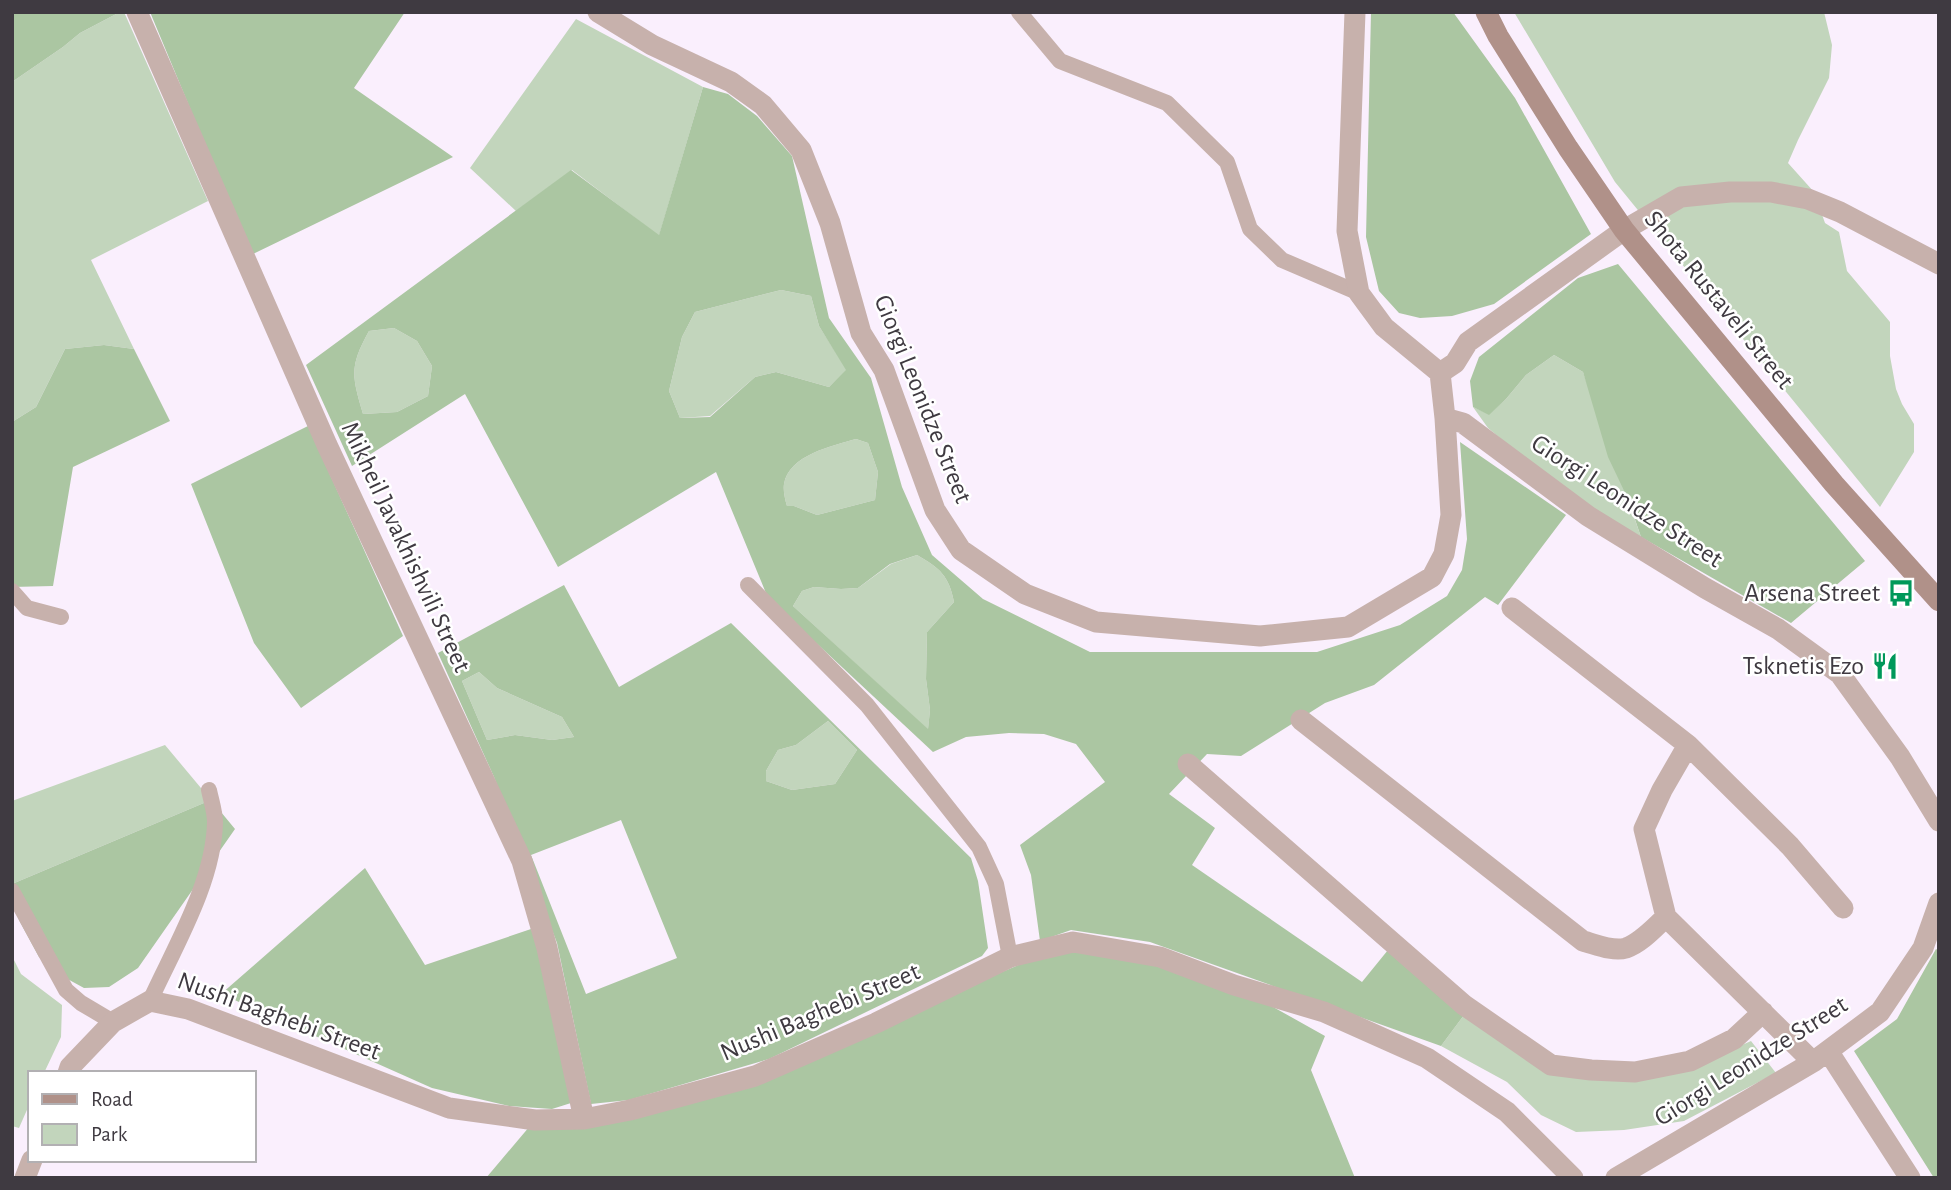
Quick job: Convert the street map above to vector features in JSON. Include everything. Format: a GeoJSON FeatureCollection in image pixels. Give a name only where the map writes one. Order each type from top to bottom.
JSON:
{"type":"FeatureCollection","features":[{"type":"Feature","properties":{"kind":"main road","name":"Shota Rustaveli Street"},"geometry":{"type":"LineString","coordinates":[[1486,12],[1567,148],[1624,230],[1834,484],[1939,601]]}},
{"type":"Feature","properties":{"kind":"street","name":"Mikheil Javakhishvili Street"},"geometry":{"type":"LineString","coordinates":[[137,12],[327,445],[522,861],[547,948],[584,1119]]}},
{"type":"Feature","properties":{"kind":"street","name":"Giorgi Leonidze Street"},"geometry":{"type":"LineString","coordinates":[[598,12],[652,45],[731,82],[763,105],[801,150],[830,223],[861,333],[884,370],[935,510],[961,550],[1026,594],[1096,622],[1260,636],[1348,627],[1432,577],[1444,554],[1451,515],[1440,373]]}},
{"type":"Feature","properties":{"kind":"street"},"geometry":{"type":"LineString","coordinates":[[1355,12],[1347,232],[1359,293],[1384,327],[1440,373],[1455,363],[1468,342],[1624,230],[1681,197],[1730,192],[1771,192],[1808,199],[1840,212],[1939,264]]}},
{"type":"Feature","properties":{"kind":"street","name":"Giorgi Leonidze Street"},"geometry":{"type":"LineString","coordinates":[[1445,418],[1464,423],[1588,516],[1778,629],[1840,674],[1900,757],[1939,821]]}},
{"type":"Feature","properties":{"kind":"street"},"geometry":{"type":"LineString","coordinates":[[1511,608],[1688,745],[1790,846],[1843,908]]}},
{"type":"Feature","properties":{"kind":"street"},"geometry":{"type":"LineString","coordinates":[[1301,720],[1583,941],[1605,947],[1626,948],[1642,939],[1666,917]]}},
{"type":"Feature","properties":{"kind":"street"},"geometry":{"type":"LineString","coordinates":[[1688,745],[1662,790],[1644,829],[1666,917],[1763,1012],[1821,1056],[1910,1178]]}},
{"type":"Feature","properties":{"kind":"street"},"geometry":{"type":"LineString","coordinates":[[1188,764],[1464,1005],[1551,1065],[1635,1072],[1690,1061],[1734,1039],[1763,1012]]}},
{"type":"Feature","properties":{"kind":"street","name":"Giorgi Leonidze Street"},"geometry":{"type":"LineString","coordinates":[[1616,1178],[1821,1056],[1880,1012],[1923,948],[1939,903]]}},
{"type":"Feature","properties":{"kind":"street","name":"Nushi Baghebi Street"},"geometry":{"type":"LineString","coordinates":[[69,1071],[113,1022],[150,1001],[188,1009],[449,1108],[535,1120],[584,1119],[630,1111],[755,1076],[876,1023],[1010,957],[1073,942],[1160,957],[1234,985],[1324,1012],[1427,1058],[1507,1112],[1573,1178]]}},
{"type":"Feature","properties":{"kind":"lane"},"geometry":{"type":"LineString","coordinates":[[1019,12],[1060,61],[1167,103],[1227,162],[1250,229],[1282,260],[1359,293]]}},
{"type":"Feature","properties":{"kind":"lane"},"geometry":{"type":"LineString","coordinates":[[748,585],[867,705],[979,847],[996,884],[1010,957]]}},
{"type":"Feature","properties":{"kind":"lane"},"geometry":{"type":"LineString","coordinates":[[12,591],[27,608],[61,617]]}},
{"type":"Feature","properties":{"kind":"lane"},"geometry":{"type":"LineString","coordinates":[[150,1001],[201,890],[212,849],[215,820],[209,790]]}},
{"type":"Feature","properties":{"kind":"lane"},"geometry":{"type":"LineString","coordinates":[[12,891],[66,990],[81,1003],[113,1022]]}},
{"type":"Feature","properties":{"kind":"green space"},"geometry":{"type":"Polygon","coordinates":[[[12,12],[120,12],[80,33],[12,82],[12,12]]]}},
{"type":"Feature","properties":{"kind":"green space"},"geometry":{"type":"Polygon","coordinates":[[[124,12],[208,201],[91,260],[134,349],[104,345],[65,349],[36,407],[12,422],[12,82],[80,33],[124,12]]]}},
{"type":"Feature","properties":{"kind":"green space"},"geometry":{"type":"Polygon","coordinates":[[[150,12],[405,12],[354,88],[453,157],[251,255],[150,12]]]}},
{"type":"Feature","properties":{"kind":"green space"},"geometry":{"type":"Polygon","coordinates":[[[1371,12],[1453,12],[1515,98],[1591,234],[1494,304],[1452,316],[1420,318],[1399,313],[1379,291],[1366,237],[1371,12]]]}},
{"type":"Feature","properties":{"kind":"green space"},"geometry":{"type":"Polygon","coordinates":[[[1514,12],[1824,12],[1832,45],[1829,78],[1788,163],[1814,192],[1825,223],[1839,232],[1847,271],[1890,322],[1890,356],[1896,389],[1914,424],[1914,452],[1880,507],[1615,182],[1514,12]]]}},
{"type":"Feature","properties":{"kind":"green space"},"geometry":{"type":"Polygon","coordinates":[[[576,19],[703,87],[659,236],[572,170],[516,211],[470,168],[576,19]]]}},
{"type":"Feature","properties":{"kind":"green space"},"geometry":{"type":"Polygon","coordinates":[[[703,87],[728,94],[757,116],[792,156],[829,318],[871,378],[902,487],[932,555],[983,599],[1090,652],[1317,652],[1400,625],[1447,596],[1462,570],[1467,539],[1460,442],[1566,515],[1498,605],[1485,597],[1374,685],[1325,703],[1241,756],[1207,754],[1169,794],[1215,828],[1192,865],[1362,982],[1388,950],[1467,1011],[1441,1046],[1150,942],[1071,930],[1040,941],[1031,875],[1020,845],[1105,782],[1076,744],[1044,734],[1009,733],[966,737],[933,752],[768,598],[716,472],[558,567],[465,394],[352,466],[306,365],[571,170],[659,235],[703,87]],[[781,290],[695,312],[682,337],[669,391],[680,418],[710,417],[755,377],[776,372],[829,387],[846,370],[819,326],[811,296],[781,290]],[[394,328],[369,331],[358,354],[354,372],[363,414],[397,412],[428,396],[432,366],[417,341],[394,328]],[[856,439],[803,459],[788,474],[784,484],[787,506],[817,515],[875,500],[878,472],[868,443],[856,439]],[[917,555],[890,564],[858,588],[814,587],[802,591],[793,606],[928,729],[930,710],[926,679],[927,632],[954,602],[946,579],[917,555]]]}},
{"type":"Feature","properties":{"kind":"green space"},"geometry":{"type":"Polygon","coordinates":[[[1618,264],[1865,561],[1791,623],[1641,537],[1628,499],[1608,457],[1583,372],[1554,355],[1526,375],[1489,415],[1473,407],[1470,381],[1479,357],[1578,278],[1618,264]]]}},
{"type":"Feature","properties":{"kind":"green space"},"geometry":{"type":"Polygon","coordinates":[[[781,290],[811,296],[819,326],[847,370],[829,387],[776,372],[755,377],[710,416],[680,418],[669,391],[682,337],[695,312],[781,290]]]}},
{"type":"Feature","properties":{"kind":"green space"},"geometry":{"type":"Polygon","coordinates":[[[394,328],[417,341],[432,366],[428,396],[397,412],[363,414],[354,372],[358,354],[369,331],[394,328]]]}},
{"type":"Feature","properties":{"kind":"green space"},"geometry":{"type":"Polygon","coordinates":[[[104,345],[134,349],[170,421],[73,467],[53,586],[12,587],[12,422],[36,407],[65,349],[104,345]]]}},
{"type":"Feature","properties":{"kind":"green space"},"geometry":{"type":"Polygon","coordinates":[[[1554,355],[1583,372],[1641,537],[1594,511],[1530,463],[1488,428],[1473,407],[1489,414],[1526,375],[1554,355]]]}},
{"type":"Feature","properties":{"kind":"green space"},"geometry":{"type":"Polygon","coordinates":[[[308,426],[403,636],[301,708],[254,643],[191,484],[308,426]]]}},
{"type":"Feature","properties":{"kind":"green space"},"geometry":{"type":"Polygon","coordinates":[[[856,439],[868,443],[878,472],[875,500],[817,515],[787,506],[784,484],[794,466],[813,453],[856,439]]]}},
{"type":"Feature","properties":{"kind":"green space"},"geometry":{"type":"Polygon","coordinates":[[[917,555],[932,564],[946,579],[954,602],[927,632],[926,679],[930,710],[928,730],[793,606],[802,591],[814,587],[858,588],[891,564],[917,555]]]}},
{"type":"Feature","properties":{"kind":"green space"},"geometry":{"type":"Polygon","coordinates":[[[564,585],[619,687],[731,623],[971,858],[978,881],[988,948],[982,956],[769,1059],[629,1100],[591,1104],[557,943],[494,777],[438,653],[564,585]],[[479,672],[462,681],[487,740],[515,735],[552,740],[574,737],[562,717],[497,688],[479,672]],[[828,721],[796,745],[778,750],[766,771],[766,781],[792,790],[835,784],[857,750],[828,721]],[[621,820],[531,855],[586,994],[677,958],[621,820]]]}},
{"type":"Feature","properties":{"kind":"green space"},"geometry":{"type":"Polygon","coordinates":[[[479,672],[497,688],[562,717],[574,737],[552,740],[515,735],[487,740],[462,681],[479,672]]]}},
{"type":"Feature","properties":{"kind":"green space"},"geometry":{"type":"Polygon","coordinates":[[[828,721],[857,750],[835,784],[792,790],[766,781],[766,771],[778,750],[796,745],[828,721]]]}},
{"type":"Feature","properties":{"kind":"green space"},"geometry":{"type":"Polygon","coordinates":[[[165,745],[211,800],[12,884],[12,801],[165,745]]]}},
{"type":"Feature","properties":{"kind":"green space"},"geometry":{"type":"Polygon","coordinates":[[[211,800],[235,829],[138,968],[109,987],[84,988],[62,976],[39,957],[19,920],[12,884],[211,800]]]}},
{"type":"Feature","properties":{"kind":"green space"},"geometry":{"type":"Polygon","coordinates":[[[365,868],[425,965],[531,929],[539,947],[571,1103],[552,1109],[509,1106],[432,1088],[221,994],[365,868]]]}},
{"type":"Feature","properties":{"kind":"green space"},"geometry":{"type":"Polygon","coordinates":[[[1073,942],[1234,985],[1325,1036],[1311,1070],[1355,1178],[486,1178],[535,1120],[755,1076],[1073,942]]]}},
{"type":"Feature","properties":{"kind":"green space"},"geometry":{"type":"Polygon","coordinates":[[[1936,949],[1939,951],[1939,1178],[1934,1178],[1854,1051],[1897,1019],[1936,949]]]}},
{"type":"Feature","properties":{"kind":"green space"},"geometry":{"type":"Polygon","coordinates":[[[12,956],[21,974],[62,1005],[61,1037],[45,1071],[28,1071],[28,1108],[19,1128],[12,1126],[12,956]]]}},
{"type":"Feature","properties":{"kind":"green space"},"geometry":{"type":"Polygon","coordinates":[[[1467,1011],[1554,1073],[1693,1067],[1751,1041],[1776,1073],[1684,1121],[1624,1130],[1576,1132],[1541,1115],[1507,1082],[1441,1046],[1467,1011]]]}},
{"type":"Feature","properties":{"kind":"place","name":"Arsena Street"},"geometry":{"type":"Point","coordinates":[1901,593]}},
{"type":"Feature","properties":{"kind":"place","name":"Tsknetis Ezo"},"geometry":{"type":"Point","coordinates":[1885,666]}}]}
